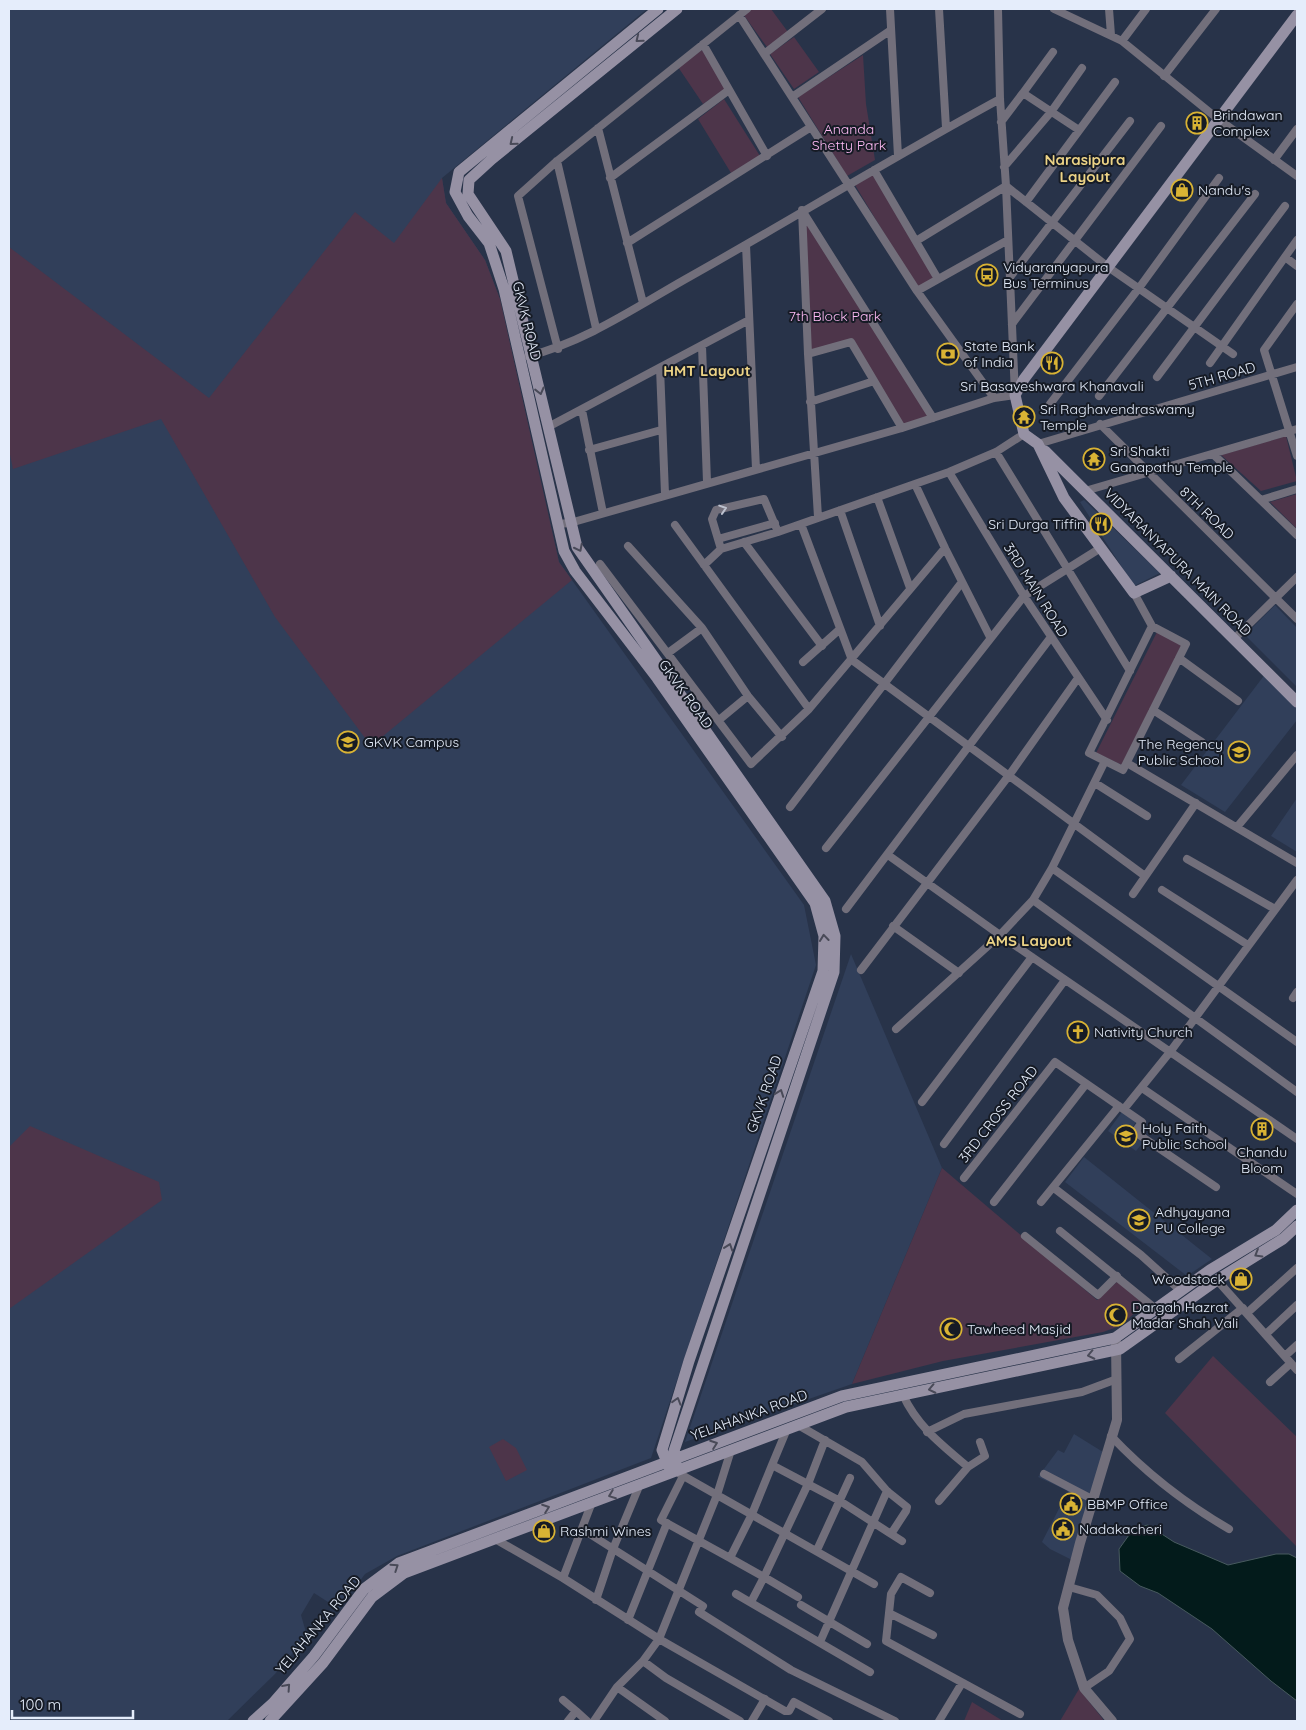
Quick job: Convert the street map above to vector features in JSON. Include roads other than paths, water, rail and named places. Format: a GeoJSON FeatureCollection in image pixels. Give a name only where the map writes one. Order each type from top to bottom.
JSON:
{"type":"FeatureCollection","features":[{"type":"Feature","properties":{"kind":"main road","name":"GKVK ROAD"},"geometry":{"type":"LineString","coordinates":[[515,312],[490,243],[468,216],[455,192],[459,172],[658,9]]}},
{"type":"Feature","properties":{"kind":"main road","name":"GKVK ROAD"},"geometry":{"type":"LineString","coordinates":[[676,1469],[662,1450],[689,1361],[823,971],[824,936],[815,903],[657,678],[575,571],[564,551],[557,524],[526,357],[515,312],[506,251],[468,194],[469,180],[492,159],[677,9]]}},
{"type":"Feature","properties":{"kind":"main road"},"geometry":{"type":"LineString","coordinates":[[1024,434],[1015,395],[1024,379],[1297,14]]}},
{"type":"Feature","properties":{"kind":"main road","name":"GKVK ROAD"},"geometry":{"type":"LineString","coordinates":[[526,357],[548,427],[577,548],[825,901],[835,936],[834,972],[677,1443],[676,1469]]}},
{"type":"Feature","properties":{"kind":"main road","name":"VIDYARANYAPURA MAIN ROAD"},"geometry":{"type":"LineString","coordinates":[[1024,434],[1038,444],[1297,701]]}},
{"type":"Feature","properties":{"kind":"main road"},"geometry":{"type":"LineString","coordinates":[[1038,444],[1064,498],[1099,549],[1134,594],[1171,576]]}},
{"type":"Feature","properties":{"kind":"main road","name":"YELAHANKA ROAD"},"geometry":{"type":"LineString","coordinates":[[270,1721],[323,1663],[372,1598],[404,1573],[640,1484],[842,1396],[1116,1344],[1156,1309],[1210,1270],[1276,1230],[1297,1210]]}},
{"type":"Feature","properties":{"kind":"main road","name":"YELAHANKA ROAD"},"geometry":{"type":"LineString","coordinates":[[253,1721],[273,1702],[314,1656],[364,1589],[399,1563],[731,1450],[846,1407],[1116,1344],[1284,1239],[1297,1226]]}},
{"type":"Feature","properties":{"kind":"street"},"geometry":{"type":"LineString","coordinates":[[558,349],[518,196],[556,161],[746,9]]}},
{"type":"Feature","properties":{"kind":"street"},"geometry":{"type":"LineString","coordinates":[[764,54],[822,9]]}},
{"type":"Feature","properties":{"kind":"street"},"geometry":{"type":"LineString","coordinates":[[890,9],[898,156]]}},
{"type":"Feature","properties":{"kind":"street"},"geometry":{"type":"LineString","coordinates":[[939,9],[946,128]]}},
{"type":"Feature","properties":{"kind":"street"},"geometry":{"type":"LineString","coordinates":[[557,524],[570,523],[664,494],[902,428],[994,398],[1015,395],[1006,186],[1001,122],[998,9]]}},
{"type":"Feature","properties":{"kind":"street"},"geometry":{"type":"LineString","coordinates":[[1110,9],[1111,35]]}},
{"type":"Feature","properties":{"kind":"street"},"geometry":{"type":"LineString","coordinates":[[1122,41],[1146,9]]}},
{"type":"Feature","properties":{"kind":"street"},"geometry":{"type":"LineString","coordinates":[[1164,76],[1216,9]]}},
{"type":"Feature","properties":{"kind":"street"},"geometry":{"type":"LineString","coordinates":[[1059,10],[1122,41],[1218,119],[1297,176]]}},
{"type":"Feature","properties":{"kind":"street"},"geometry":{"type":"LineString","coordinates":[[739,15],[917,291],[994,398]]}},
{"type":"Feature","properties":{"kind":"street"},"geometry":{"type":"LineString","coordinates":[[792,97],[891,30]]}},
{"type":"Feature","properties":{"kind":"street"},"geometry":{"type":"LineString","coordinates":[[703,44],[767,156]]}},
{"type":"Feature","properties":{"kind":"street"},"geometry":{"type":"LineString","coordinates":[[1001,122],[1053,52]]}},
{"type":"Feature","properties":{"kind":"street"},"geometry":{"type":"LineString","coordinates":[[1004,167],[1051,112],[1082,68]]}},
{"type":"Feature","properties":{"kind":"street"},"geometry":{"type":"LineString","coordinates":[[1026,202],[1115,82]]}},
{"type":"Feature","properties":{"kind":"street"},"geometry":{"type":"LineString","coordinates":[[610,178],[729,90]]}},
{"type":"Feature","properties":{"kind":"street"},"geometry":{"type":"LineString","coordinates":[[1023,93],[1079,130]]}},
{"type":"Feature","properties":{"kind":"street"},"geometry":{"type":"LineString","coordinates":[[526,357],[558,349],[643,303],[746,245],[802,210],[1000,99]]}},
{"type":"Feature","properties":{"kind":"street"},"geometry":{"type":"LineString","coordinates":[[1010,277],[1130,121]]}},
{"type":"Feature","properties":{"kind":"street"},"geometry":{"type":"LineString","coordinates":[[1012,324],[1162,126]]}},
{"type":"Feature","properties":{"kind":"street"},"geometry":{"type":"LineString","coordinates":[[627,243],[811,127]]}},
{"type":"Feature","properties":{"kind":"street"},"geometry":{"type":"LineString","coordinates":[[598,128],[643,303]]}},
{"type":"Feature","properties":{"kind":"street"},"geometry":{"type":"LineString","coordinates":[[1274,160],[1297,129]]}},
{"type":"Feature","properties":{"kind":"street"},"geometry":{"type":"LineString","coordinates":[[556,161],[596,328]]}},
{"type":"Feature","properties":{"kind":"street"},"geometry":{"type":"LineString","coordinates":[[874,170],[938,280]]}},
{"type":"Feature","properties":{"kind":"street"},"geometry":{"type":"LineString","coordinates":[[1050,404],[1139,288],[1219,178]]}},
{"type":"Feature","properties":{"kind":"street"},"geometry":{"type":"LineString","coordinates":[[1006,186],[1108,267],[1233,354]]}},
{"type":"Feature","properties":{"kind":"street"},"geometry":{"type":"LineString","coordinates":[[916,241],[1006,186]]}},
{"type":"Feature","properties":{"kind":"street"},"geometry":{"type":"LineString","coordinates":[[1099,396],[1255,194]]}},
{"type":"Feature","properties":{"kind":"street"},"geometry":{"type":"LineString","coordinates":[[1157,377],[1285,206]]}},
{"type":"Feature","properties":{"kind":"street"},"geometry":{"type":"LineString","coordinates":[[802,210],[810,402],[818,518]]}},
{"type":"Feature","properties":{"kind":"street"},"geometry":{"type":"LineString","coordinates":[[802,210],[933,418]]}},
{"type":"Feature","properties":{"kind":"street"},"geometry":{"type":"LineString","coordinates":[[917,291],[1008,240]]}},
{"type":"Feature","properties":{"kind":"street"},"geometry":{"type":"LineString","coordinates":[[1210,363],[1297,240]]}},
{"type":"Feature","properties":{"kind":"street"},"geometry":{"type":"LineString","coordinates":[[746,245],[756,469]]}},
{"type":"Feature","properties":{"kind":"street"},"geometry":{"type":"LineString","coordinates":[[1285,257],[1297,266]]}},
{"type":"Feature","properties":{"kind":"street"},"geometry":{"type":"LineString","coordinates":[[1297,304],[1264,350],[1294,430],[1297,456]]}},
{"type":"Feature","properties":{"kind":"street"},"geometry":{"type":"LineString","coordinates":[[548,427],[749,320]]}},
{"type":"Feature","properties":{"kind":"street"},"geometry":{"type":"LineString","coordinates":[[808,354],[851,342],[902,428]]}},
{"type":"Feature","properties":{"kind":"street"},"geometry":{"type":"LineString","coordinates":[[702,346],[707,482]]}},
{"type":"Feature","properties":{"kind":"street","name":"5TH ROAD"},"geometry":{"type":"LineString","coordinates":[[1038,444],[1100,424],[1297,367]]}},
{"type":"Feature","properties":{"kind":"street"},"geometry":{"type":"LineString","coordinates":[[660,368],[664,494]]}},
{"type":"Feature","properties":{"kind":"street"},"geometry":{"type":"LineString","coordinates":[[810,402],[874,380]]}},
{"type":"Feature","properties":{"kind":"street"},"geometry":{"type":"LineString","coordinates":[[582,410],[603,513]]}},
{"type":"Feature","properties":{"kind":"street","name":"8TH ROAD"},"geometry":{"type":"LineString","coordinates":[[1100,424],[1297,619]]}},
{"type":"Feature","properties":{"kind":"street"},"geometry":{"type":"LineString","coordinates":[[589,450],[661,430]]}},
{"type":"Feature","properties":{"kind":"street"},"geometry":{"type":"LineString","coordinates":[[1085,491],[1149,474],[1294,430]]}},
{"type":"Feature","properties":{"kind":"street"},"geometry":{"type":"LineString","coordinates":[[704,565],[721,549],[778,532],[948,472],[996,452],[1024,434]]}},
{"type":"Feature","properties":{"kind":"street"},"geometry":{"type":"LineString","coordinates":[[996,452],[1130,671]]}},
{"type":"Feature","properties":{"kind":"street"},"geometry":{"type":"LineString","coordinates":[[1213,454],[1297,535]]}},
{"type":"Feature","properties":{"kind":"street","name":"3RD MAIN ROAD"},"geometry":{"type":"LineString","coordinates":[[948,472],[1024,596],[1106,720]]}},
{"type":"Feature","properties":{"kind":"street"},"geometry":{"type":"LineString","coordinates":[[916,484],[945,548],[990,636]]}},
{"type":"Feature","properties":{"kind":"street"},"geometry":{"type":"LineString","coordinates":[[1261,500],[1297,489]]}},
{"type":"Feature","properties":{"kind":"street"},"geometry":{"type":"LineString","coordinates":[[877,497],[910,588]]}},
{"type":"Feature","properties":{"kind":"street"},"geometry":{"type":"LineString","coordinates":[[721,549],[712,519],[716,510],[756,499],[766,501],[778,532]]}},
{"type":"Feature","properties":{"kind":"street"},"geometry":{"type":"LineString","coordinates":[[840,510],[880,626]]}},
{"type":"Feature","properties":{"kind":"street"},"geometry":{"type":"LineString","coordinates":[[718,539],[774,523]]}},
{"type":"Feature","properties":{"kind":"street"},"geometry":{"type":"LineString","coordinates":[[801,524],[852,660],[1010,774],[1145,876]]}},
{"type":"Feature","properties":{"kind":"street"},"geometry":{"type":"LineString","coordinates":[[675,525],[810,709]]}},
{"type":"Feature","properties":{"kind":"street"},"geometry":{"type":"LineString","coordinates":[[744,542],[822,646]]}},
{"type":"Feature","properties":{"kind":"street"},"geometry":{"type":"LineString","coordinates":[[628,546],[702,628],[748,696],[782,737]]}},
{"type":"Feature","properties":{"kind":"street"},"geometry":{"type":"LineString","coordinates":[[600,564],[751,764],[810,709],[945,548]]}},
{"type":"Feature","properties":{"kind":"street"},"geometry":{"type":"LineString","coordinates":[[826,848],[990,636],[1024,596],[1099,549]]}},
{"type":"Feature","properties":{"kind":"street"},"geometry":{"type":"LineString","coordinates":[[1234,639],[1297,577]]}},
{"type":"Feature","properties":{"kind":"street"},"geometry":{"type":"LineString","coordinates":[[790,807],[962,582]]}},
{"type":"Feature","properties":{"kind":"street"},"geometry":{"type":"LineString","coordinates":[[1134,594],[1152,626],[1186,644],[1123,770],[1089,753],[1152,626]]}},
{"type":"Feature","properties":{"kind":"street"},"geometry":{"type":"LineString","coordinates":[[668,653],[702,628]]}},
{"type":"Feature","properties":{"kind":"street"},"geometry":{"type":"LineString","coordinates":[[803,662],[840,630]]}},
{"type":"Feature","properties":{"kind":"street"},"geometry":{"type":"LineString","coordinates":[[846,909],[1051,637]]}},
{"type":"Feature","properties":{"kind":"street"},"geometry":{"type":"LineString","coordinates":[[1179,658],[1238,700]]}},
{"type":"Feature","properties":{"kind":"street"},"geometry":{"type":"LineString","coordinates":[[861,970],[1010,774],[1078,678]]}},
{"type":"Feature","properties":{"kind":"street"},"geometry":{"type":"LineString","coordinates":[[719,720],[748,696]]}},
{"type":"Feature","properties":{"kind":"street"},"geometry":{"type":"LineString","coordinates":[[1153,710],[1202,742]]}},
{"type":"Feature","properties":{"kind":"street"},"geometry":{"type":"LineString","coordinates":[[1237,827],[1297,756]]}},
{"type":"Feature","properties":{"kind":"street"},"geometry":{"type":"LineString","coordinates":[[896,1030],[1000,935],[1033,900],[1052,868],[1106,761]]}},
{"type":"Feature","properties":{"kind":"street"},"geometry":{"type":"LineString","coordinates":[[1127,763],[1297,863]]}},
{"type":"Feature","properties":{"kind":"street"},"geometry":{"type":"LineString","coordinates":[[1094,783],[1147,816]]}},
{"type":"Feature","properties":{"kind":"street"},"geometry":{"type":"LineString","coordinates":[[1133,894],[1196,803]]}},
{"type":"Feature","properties":{"kind":"street"},"geometry":{"type":"LineString","coordinates":[[888,855],[1000,935],[1297,1139]]}},
{"type":"Feature","properties":{"kind":"street"},"geometry":{"type":"LineString","coordinates":[[1186,859],[1275,909]]}},
{"type":"Feature","properties":{"kind":"street"},"geometry":{"type":"LineString","coordinates":[[1052,868],[1297,1042]]}},
{"type":"Feature","properties":{"kind":"street"},"geometry":{"type":"LineString","coordinates":[[1041,1202],[1121,1108],[1142,1088],[1297,880]]}},
{"type":"Feature","properties":{"kind":"street"},"geometry":{"type":"LineString","coordinates":[[1162,890],[1248,944]]}},
{"type":"Feature","properties":{"kind":"street"},"geometry":{"type":"LineString","coordinates":[[1033,900],[1297,1092]]}},
{"type":"Feature","properties":{"kind":"street"},"geometry":{"type":"LineString","coordinates":[[893,926],[959,973]]}},
{"type":"Feature","properties":{"kind":"street"},"geometry":{"type":"LineString","coordinates":[[922,1102],[1032,957]]}},
{"type":"Feature","properties":{"kind":"street"},"geometry":{"type":"LineString","coordinates":[[944,1144],[1066,980]]}},
{"type":"Feature","properties":{"kind":"street","name":"3RD CROSS ROAD"},"geometry":{"type":"LineString","coordinates":[[964,1178],[1055,1062],[1142,1122],[1135,1132],[1216,1187]]}},
{"type":"Feature","properties":{"kind":"street"},"geometry":{"type":"LineString","coordinates":[[994,1202],[1086,1084]]}},
{"type":"Feature","properties":{"kind":"street"},"geometry":{"type":"LineString","coordinates":[[1142,1088],[1297,1194]]}},
{"type":"Feature","properties":{"kind":"street"},"geometry":{"type":"LineString","coordinates":[[1054,1188],[1141,1256],[1181,1291]]}},
{"type":"Feature","properties":{"kind":"street"},"geometry":{"type":"LineString","coordinates":[[1060,1231],[1156,1309]]}},
{"type":"Feature","properties":{"kind":"street"},"geometry":{"type":"LineString","coordinates":[[1025,1236],[1098,1295],[1117,1276]]}},
{"type":"Feature","properties":{"kind":"street"},"geometry":{"type":"LineString","coordinates":[[1179,1359],[1245,1311],[1297,1268]]}},
{"type":"Feature","properties":{"kind":"street"},"geometry":{"type":"LineString","coordinates":[[1217,1280],[1297,1370]]}},
{"type":"Feature","properties":{"kind":"street"},"geometry":{"type":"LineString","coordinates":[[1266,1334],[1297,1305]]}},
{"type":"Feature","properties":{"kind":"street"},"geometry":{"type":"LineString","coordinates":[[1112,1721],[1084,1688],[1068,1640],[1063,1608],[1092,1500],[1117,1420],[1116,1344]]}},
{"type":"Feature","properties":{"kind":"street"},"geometry":{"type":"LineString","coordinates":[[1285,1356],[1297,1345]]}},
{"type":"Feature","properties":{"kind":"street"},"geometry":{"type":"LineString","coordinates":[[1270,1382],[1291,1363]]}},
{"type":"Feature","properties":{"kind":"street"},"geometry":{"type":"LineString","coordinates":[[927,1432],[964,1414],[1082,1392],[1116,1379]]}},
{"type":"Feature","properties":{"kind":"street"},"geometry":{"type":"LineString","coordinates":[[903,1395],[911,1414],[927,1432],[968,1467]]}},
{"type":"Feature","properties":{"kind":"street"},"geometry":{"type":"LineString","coordinates":[[730,1558],[752,1514],[772,1464],[792,1427],[824,1440],[862,1462],[887,1491],[907,1507],[891,1534]]}},
{"type":"Feature","properties":{"kind":"street"},"geometry":{"type":"LineString","coordinates":[[1111,1436],[1135,1461],[1186,1502],[1230,1529]]}},
{"type":"Feature","properties":{"kind":"street"},"geometry":{"type":"LineString","coordinates":[[751,1602],[786,1534],[808,1484],[824,1440]]}},
{"type":"Feature","properties":{"kind":"street"},"geometry":{"type":"LineString","coordinates":[[939,1501],[968,1467],[985,1456],[980,1442]]}},
{"type":"Feature","properties":{"kind":"street"},"geometry":{"type":"LineString","coordinates":[[594,1721],[617,1687],[643,1662],[659,1639],[717,1495],[731,1450]]}},
{"type":"Feature","properties":{"kind":"street"},"geometry":{"type":"LineString","coordinates":[[772,1464],[840,1501],[902,1541]]}},
{"type":"Feature","properties":{"kind":"street"},"geometry":{"type":"LineString","coordinates":[[867,1644],[830,1623],[764,1577],[662,1520],[676,1469],[717,1495],[874,1584]]}},
{"type":"Feature","properties":{"kind":"street"},"geometry":{"type":"LineString","coordinates":[[1044,1474],[1092,1500]]}},
{"type":"Feature","properties":{"kind":"street"},"geometry":{"type":"LineString","coordinates":[[817,1550],[850,1478]]}},
{"type":"Feature","properties":{"kind":"street"},"geometry":{"type":"LineString","coordinates":[[596,1600],[640,1484]]}},
{"type":"Feature","properties":{"kind":"street"},"geometry":{"type":"LineString","coordinates":[[820,1642],[887,1491]]}},
{"type":"Feature","properties":{"kind":"street"},"geometry":{"type":"LineString","coordinates":[[563,1578],[592,1502]]}},
{"type":"Feature","properties":{"kind":"street"},"geometry":{"type":"LineString","coordinates":[[628,1620],[667,1523]]}},
{"type":"Feature","properties":{"kind":"street"},"geometry":{"type":"LineString","coordinates":[[582,1529],[679,1589],[703,1606],[699,1612],[791,1670],[895,1721]]}},
{"type":"Feature","properties":{"kind":"street"},"geometry":{"type":"LineString","coordinates":[[494,1539],[563,1578],[659,1639],[787,1712],[794,1702],[829,1721]]}},
{"type":"Feature","properties":{"kind":"street"},"geometry":{"type":"LineString","coordinates":[[930,1593],[901,1577],[891,1594],[886,1641],[1020,1714]]}},
{"type":"Feature","properties":{"kind":"street"},"geometry":{"type":"LineString","coordinates":[[1069,1587],[1098,1595],[1120,1618],[1130,1639],[1110,1671],[1084,1688]]}},
{"type":"Feature","properties":{"kind":"street"},"geometry":{"type":"LineString","coordinates":[[736,1594],[870,1672]]}},
{"type":"Feature","properties":{"kind":"street"},"geometry":{"type":"LineString","coordinates":[[889,1613],[933,1635]]}},
{"type":"Feature","properties":{"kind":"street"},"geometry":{"type":"LineString","coordinates":[[643,1662],[666,1678],[740,1721]]}},
{"type":"Feature","properties":{"kind":"street"},"geometry":{"type":"LineString","coordinates":[[940,1721],[962,1682]]}},
{"type":"Feature","properties":{"kind":"street"},"geometry":{"type":"LineString","coordinates":[[617,1687],[665,1721]]}},
{"type":"Feature","properties":{"kind":"street"},"geometry":{"type":"LineString","coordinates":[[752,1721],[764,1699]]}},
{"type":"Feature","properties":{"kind":"street"},"geometry":{"type":"LineString","coordinates":[[562,1700],[587,1721]]}},
{"type":"Feature","properties":{"kind":"street"},"geometry":{"type":"LineString","coordinates":[[568,1721],[576,1711]]}},
{"type":"Feature","properties":{"kind":"place","name":"Brindawan Complex"},"geometry":{"type":"Point","coordinates":[1197,123]}},
{"type":"Feature","properties":{"kind":"place","name":"Nandu's"},"geometry":{"type":"Point","coordinates":[1182,190]}},
{"type":"Feature","properties":{"kind":"place","name":"Vidyaranyapura Bus Terminus"},"geometry":{"type":"Point","coordinates":[987,275]}},
{"type":"Feature","properties":{"kind":"place","name":"State Bank of India"},"geometry":{"type":"Point","coordinates":[948,354]}},
{"type":"Feature","properties":{"kind":"place","name":"Sri Basaveshwara Khanavali"},"geometry":{"type":"Point","coordinates":[1052,363]}},
{"type":"Feature","properties":{"kind":"place","name":"Sri Raghavendraswamy Temple"},"geometry":{"type":"Point","coordinates":[1024,417]}},
{"type":"Feature","properties":{"kind":"place","name":"Sri Shakti Ganapathy Temple"},"geometry":{"type":"Point","coordinates":[1094,459]}},
{"type":"Feature","properties":{"kind":"place","name":"Sri Durga Tiffin"},"geometry":{"type":"Point","coordinates":[1101,524]}},
{"type":"Feature","properties":{"kind":"place","name":"GKVK Campus"},"geometry":{"type":"Point","coordinates":[348,742]}},
{"type":"Feature","properties":{"kind":"place","name":"The Regency Public School"},"geometry":{"type":"Point","coordinates":[1239,752]}},
{"type":"Feature","properties":{"kind":"place","name":"Nativity Church"},"geometry":{"type":"Point","coordinates":[1078,1032]}},
{"type":"Feature","properties":{"kind":"place","name":"Chandu Bloom"},"geometry":{"type":"Point","coordinates":[1262,1129]}},
{"type":"Feature","properties":{"kind":"place","name":"Holy Faith Public School"},"geometry":{"type":"Point","coordinates":[1126,1136]}},
{"type":"Feature","properties":{"kind":"place","name":"Adhyayana PU College"},"geometry":{"type":"Point","coordinates":[1139,1220]}},
{"type":"Feature","properties":{"kind":"place","name":"Woodstock"},"geometry":{"type":"Point","coordinates":[1241,1279]}},
{"type":"Feature","properties":{"kind":"place","name":"Dargah Hazrat Madar Shah Vali"},"geometry":{"type":"Point","coordinates":[1116,1315]}},
{"type":"Feature","properties":{"kind":"place","name":"Tawheed Masjid"},"geometry":{"type":"Point","coordinates":[951,1329]}},
{"type":"Feature","properties":{"kind":"place","name":"BBMP Office"},"geometry":{"type":"Point","coordinates":[1071,1504]}},
{"type":"Feature","properties":{"kind":"place","name":"Nadakacheri"},"geometry":{"type":"Point","coordinates":[1063,1529]}},
{"type":"Feature","properties":{"kind":"place","name":"Rashmi Wines"},"geometry":{"type":"Point","coordinates":[544,1531]}},
{"type":"Feature","properties":{"kind":"district","name":"Narasipura Layout"},"geometry":{"type":"Point","coordinates":[1085,168]}},
{"type":"Feature","properties":{"kind":"district","name":"HMT Layout"},"geometry":{"type":"Point","coordinates":[707,371]}},
{"type":"Feature","properties":{"kind":"district","name":"AMS Layout"},"geometry":{"type":"Point","coordinates":[1029,941]}},
{"type":"Feature","properties":{"kind":"park label","name":"Ananda Shetty Park"},"geometry":{"type":"Point","coordinates":[849,138]}},
{"type":"Feature","properties":{"kind":"park label","name":"7th Block Park"},"geometry":{"type":"Point","coordinates":[835,316]}}]}
